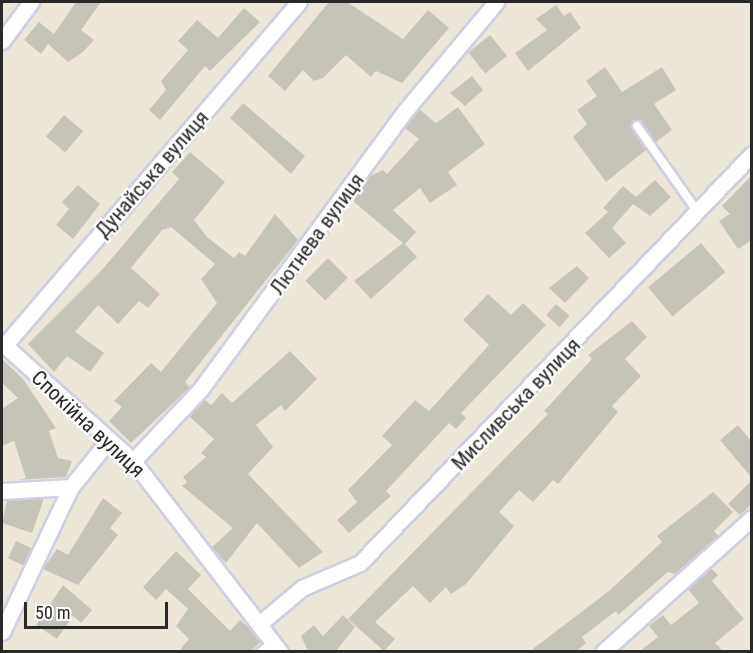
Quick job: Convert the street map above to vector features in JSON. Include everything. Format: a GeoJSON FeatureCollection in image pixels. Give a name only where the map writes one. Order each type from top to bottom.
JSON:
{"type":"FeatureCollection","features":[{"type":"Feature","properties":{"kind":"street"},"geometry":{"type":"LineString","coordinates":[[2,41],[31,2]]}},
{"type":"Feature","properties":{"kind":"street","name":"Дунайська вулиця"},"geometry":{"type":"LineString","coordinates":[[3,344],[299,2]]}},
{"type":"Feature","properties":{"kind":"street","name":"Лютнева вулиця"},"geometry":{"type":"LineString","coordinates":[[133,461],[200,390],[405,111],[496,2]]}},
{"type":"Feature","properties":{"kind":"street","name":"Мисливська вулиця"},"geometry":{"type":"LineString","coordinates":[[259,624],[302,588],[360,563],[752,154]]}},
{"type":"Feature","properties":{"kind":"street","name":"Спокійна вулиця"},"geometry":{"type":"LineString","coordinates":[[3,344],[108,441],[133,461],[259,624],[271,648]]}},
{"type":"Feature","properties":{"kind":"street"},"geometry":{"type":"LineString","coordinates":[[2,632],[71,487],[108,441]]}},
{"type":"Feature","properties":{"kind":"street"},"geometry":{"type":"LineString","coordinates":[[2,491],[71,487]]}},
{"type":"Feature","properties":{"kind":"street"},"geometry":{"type":"LineString","coordinates":[[603,651],[752,518]]}},
{"type":"Feature","properties":{"kind":"lane"},"geometry":{"type":"LineString","coordinates":[[637,126],[697,211]]}},
{"type":"Feature","properties":{"kind":"building"},"geometry":{"type":"Polygon","coordinates":[[[76,2],[101,2],[81,30],[94,40],[83,52],[68,62],[48,44],[41,54],[24,40],[39,22],[54,34],[76,2]]]}},
{"type":"Feature","properties":{"kind":"building"},"geometry":{"type":"Polygon","coordinates":[[[329,2],[347,2],[403,39],[428,10],[449,28],[402,83],[376,71],[371,77],[346,55],[323,78],[314,81],[303,70],[285,91],[268,76],[329,2]]]}},
{"type":"Feature","properties":{"kind":"building"},"geometry":{"type":"Polygon","coordinates":[[[556,5],[564,16],[570,12],[581,28],[528,71],[515,53],[547,30],[536,19],[556,5]]]}},
{"type":"Feature","properties":{"kind":"building"},"geometry":{"type":"Polygon","coordinates":[[[244,8],[260,22],[210,71],[205,66],[160,120],[149,110],[166,90],[161,81],[188,50],[178,41],[197,20],[218,38],[244,8]]]}},
{"type":"Feature","properties":{"kind":"building"},"geometry":{"type":"Polygon","coordinates":[[[490,35],[507,56],[485,74],[468,53],[490,35]]]}},
{"type":"Feature","properties":{"kind":"building"},"geometry":{"type":"Polygon","coordinates":[[[605,67],[622,92],[662,67],[676,90],[654,104],[672,130],[656,142],[642,122],[633,122],[632,129],[646,150],[606,182],[573,137],[587,124],[577,110],[597,96],[586,81],[605,67]]]}},
{"type":"Feature","properties":{"kind":"building"},"geometry":{"type":"Polygon","coordinates":[[[472,76],[483,90],[465,106],[450,93],[472,76]]]}},
{"type":"Feature","properties":{"kind":"building"},"geometry":{"type":"Polygon","coordinates":[[[243,103],[305,156],[291,174],[230,118],[243,103]]]}},
{"type":"Feature","properties":{"kind":"building"},"geometry":{"type":"Polygon","coordinates":[[[458,107],[485,144],[448,172],[457,185],[430,203],[420,188],[393,210],[416,232],[405,244],[417,257],[371,299],[354,281],[403,243],[354,202],[355,196],[370,176],[383,170],[387,174],[419,139],[405,128],[419,109],[436,123],[458,107]]]}},
{"type":"Feature","properties":{"kind":"building"},"geometry":{"type":"Polygon","coordinates":[[[64,115],[83,131],[65,153],[46,136],[64,115]]]}},
{"type":"Feature","properties":{"kind":"building"},"geometry":{"type":"Polygon","coordinates":[[[190,152],[225,182],[194,220],[207,237],[234,258],[239,252],[245,256],[275,214],[298,240],[185,382],[190,387],[131,443],[109,421],[122,407],[114,401],[151,363],[161,372],[217,303],[201,279],[215,264],[171,227],[162,230],[131,268],[160,294],[148,308],[139,301],[118,324],[98,305],[75,332],[104,353],[90,372],[67,356],[54,372],[28,344],[101,271],[179,179],[172,172],[190,152]]]}},
{"type":"Feature","properties":{"kind":"building"},"geometry":{"type":"Polygon","coordinates":[[[752,175],[752,240],[738,249],[719,221],[730,214],[722,206],[752,175]]]}},
{"type":"Feature","properties":{"kind":"building"},"geometry":{"type":"Polygon","coordinates":[[[655,180],[671,197],[650,216],[633,204],[612,228],[626,243],[609,258],[585,233],[608,212],[603,208],[623,186],[636,197],[655,180]]]}},
{"type":"Feature","properties":{"kind":"building"},"geometry":{"type":"Polygon","coordinates":[[[78,185],[100,204],[73,239],[56,225],[69,209],[62,202],[78,185]]]}},
{"type":"Feature","properties":{"kind":"building"},"geometry":{"type":"Polygon","coordinates":[[[701,243],[725,272],[673,316],[648,287],[701,243]]]}},
{"type":"Feature","properties":{"kind":"building"},"geometry":{"type":"Polygon","coordinates":[[[328,258],[348,278],[325,300],[305,281],[328,258]]]}},
{"type":"Feature","properties":{"kind":"building"},"geometry":{"type":"Polygon","coordinates":[[[577,266],[589,278],[565,303],[549,288],[577,266]]]}},
{"type":"Feature","properties":{"kind":"building"},"geometry":{"type":"Polygon","coordinates":[[[488,294],[511,315],[523,303],[546,325],[461,413],[466,418],[456,429],[449,423],[386,491],[391,496],[349,533],[337,520],[357,502],[348,490],[392,445],[382,436],[415,400],[429,411],[489,345],[463,320],[488,294]]]}},
{"type":"Feature","properties":{"kind":"building"},"geometry":{"type":"Polygon","coordinates":[[[556,304],[570,316],[560,327],[546,315],[556,304]]]}},
{"type":"Feature","properties":{"kind":"building"},"geometry":{"type":"Polygon","coordinates":[[[632,321],[647,337],[625,359],[641,376],[612,406],[618,412],[558,484],[553,480],[533,502],[519,490],[499,512],[514,526],[466,584],[451,594],[446,587],[430,603],[413,586],[375,622],[395,639],[384,651],[348,619],[548,414],[544,411],[592,359],[588,355],[632,321]]]}},
{"type":"Feature","properties":{"kind":"building"},"geometry":{"type":"Polygon","coordinates":[[[290,351],[317,379],[285,411],[281,405],[256,425],[273,447],[248,474],[323,552],[299,568],[257,523],[226,563],[212,547],[233,528],[182,486],[187,482],[183,477],[206,457],[201,453],[214,439],[189,416],[204,399],[211,405],[222,393],[232,403],[290,351]]]}},
{"type":"Feature","properties":{"kind":"building"},"geometry":{"type":"Polygon","coordinates":[[[2,359],[23,379],[56,428],[49,431],[58,458],[72,461],[66,477],[19,480],[26,478],[14,441],[2,446],[2,409],[18,398],[2,383],[2,359]]]}},
{"type":"Feature","properties":{"kind":"building"},"geometry":{"type":"Polygon","coordinates":[[[738,425],[752,442],[752,478],[720,440],[738,425]]]}},
{"type":"Feature","properties":{"kind":"building"},"geometry":{"type":"Polygon","coordinates":[[[752,480],[752,504],[740,515],[728,504],[752,480]]]}},
{"type":"Feature","properties":{"kind":"building"},"geometry":{"type":"Polygon","coordinates":[[[713,492],[733,512],[714,531],[718,536],[675,574],[668,572],[618,615],[616,611],[582,637],[586,643],[577,651],[530,651],[609,591],[662,542],[657,536],[713,492]]]}},
{"type":"Feature","properties":{"kind":"building"},"geometry":{"type":"Polygon","coordinates":[[[44,498],[32,533],[2,523],[7,500],[44,498]]]}},
{"type":"Feature","properties":{"kind":"building"},"geometry":{"type":"Polygon","coordinates":[[[103,498],[122,513],[110,528],[118,535],[78,585],[43,569],[57,549],[68,555],[103,498]]]}},
{"type":"Feature","properties":{"kind":"building"},"geometry":{"type":"Polygon","coordinates":[[[16,541],[31,548],[23,565],[8,558],[16,541]]]}},
{"type":"Feature","properties":{"kind":"building"},"geometry":{"type":"Polygon","coordinates":[[[176,551],[201,575],[188,589],[230,631],[240,620],[249,628],[260,642],[251,651],[179,651],[189,639],[176,626],[188,609],[166,589],[156,600],[143,587],[176,551]]]}},
{"type":"Feature","properties":{"kind":"building"},"geometry":{"type":"Polygon","coordinates":[[[711,568],[718,575],[712,581],[744,619],[715,643],[723,651],[640,651],[658,637],[649,626],[663,615],[671,625],[699,603],[688,589],[711,568]]]}},
{"type":"Feature","properties":{"kind":"building"},"geometry":{"type":"Polygon","coordinates":[[[63,585],[92,610],[81,623],[73,616],[57,639],[36,625],[63,585]]]}},
{"type":"Feature","properties":{"kind":"building"},"geometry":{"type":"Polygon","coordinates":[[[343,615],[355,627],[336,651],[308,651],[301,636],[314,625],[323,636],[343,615]]]}}]}
